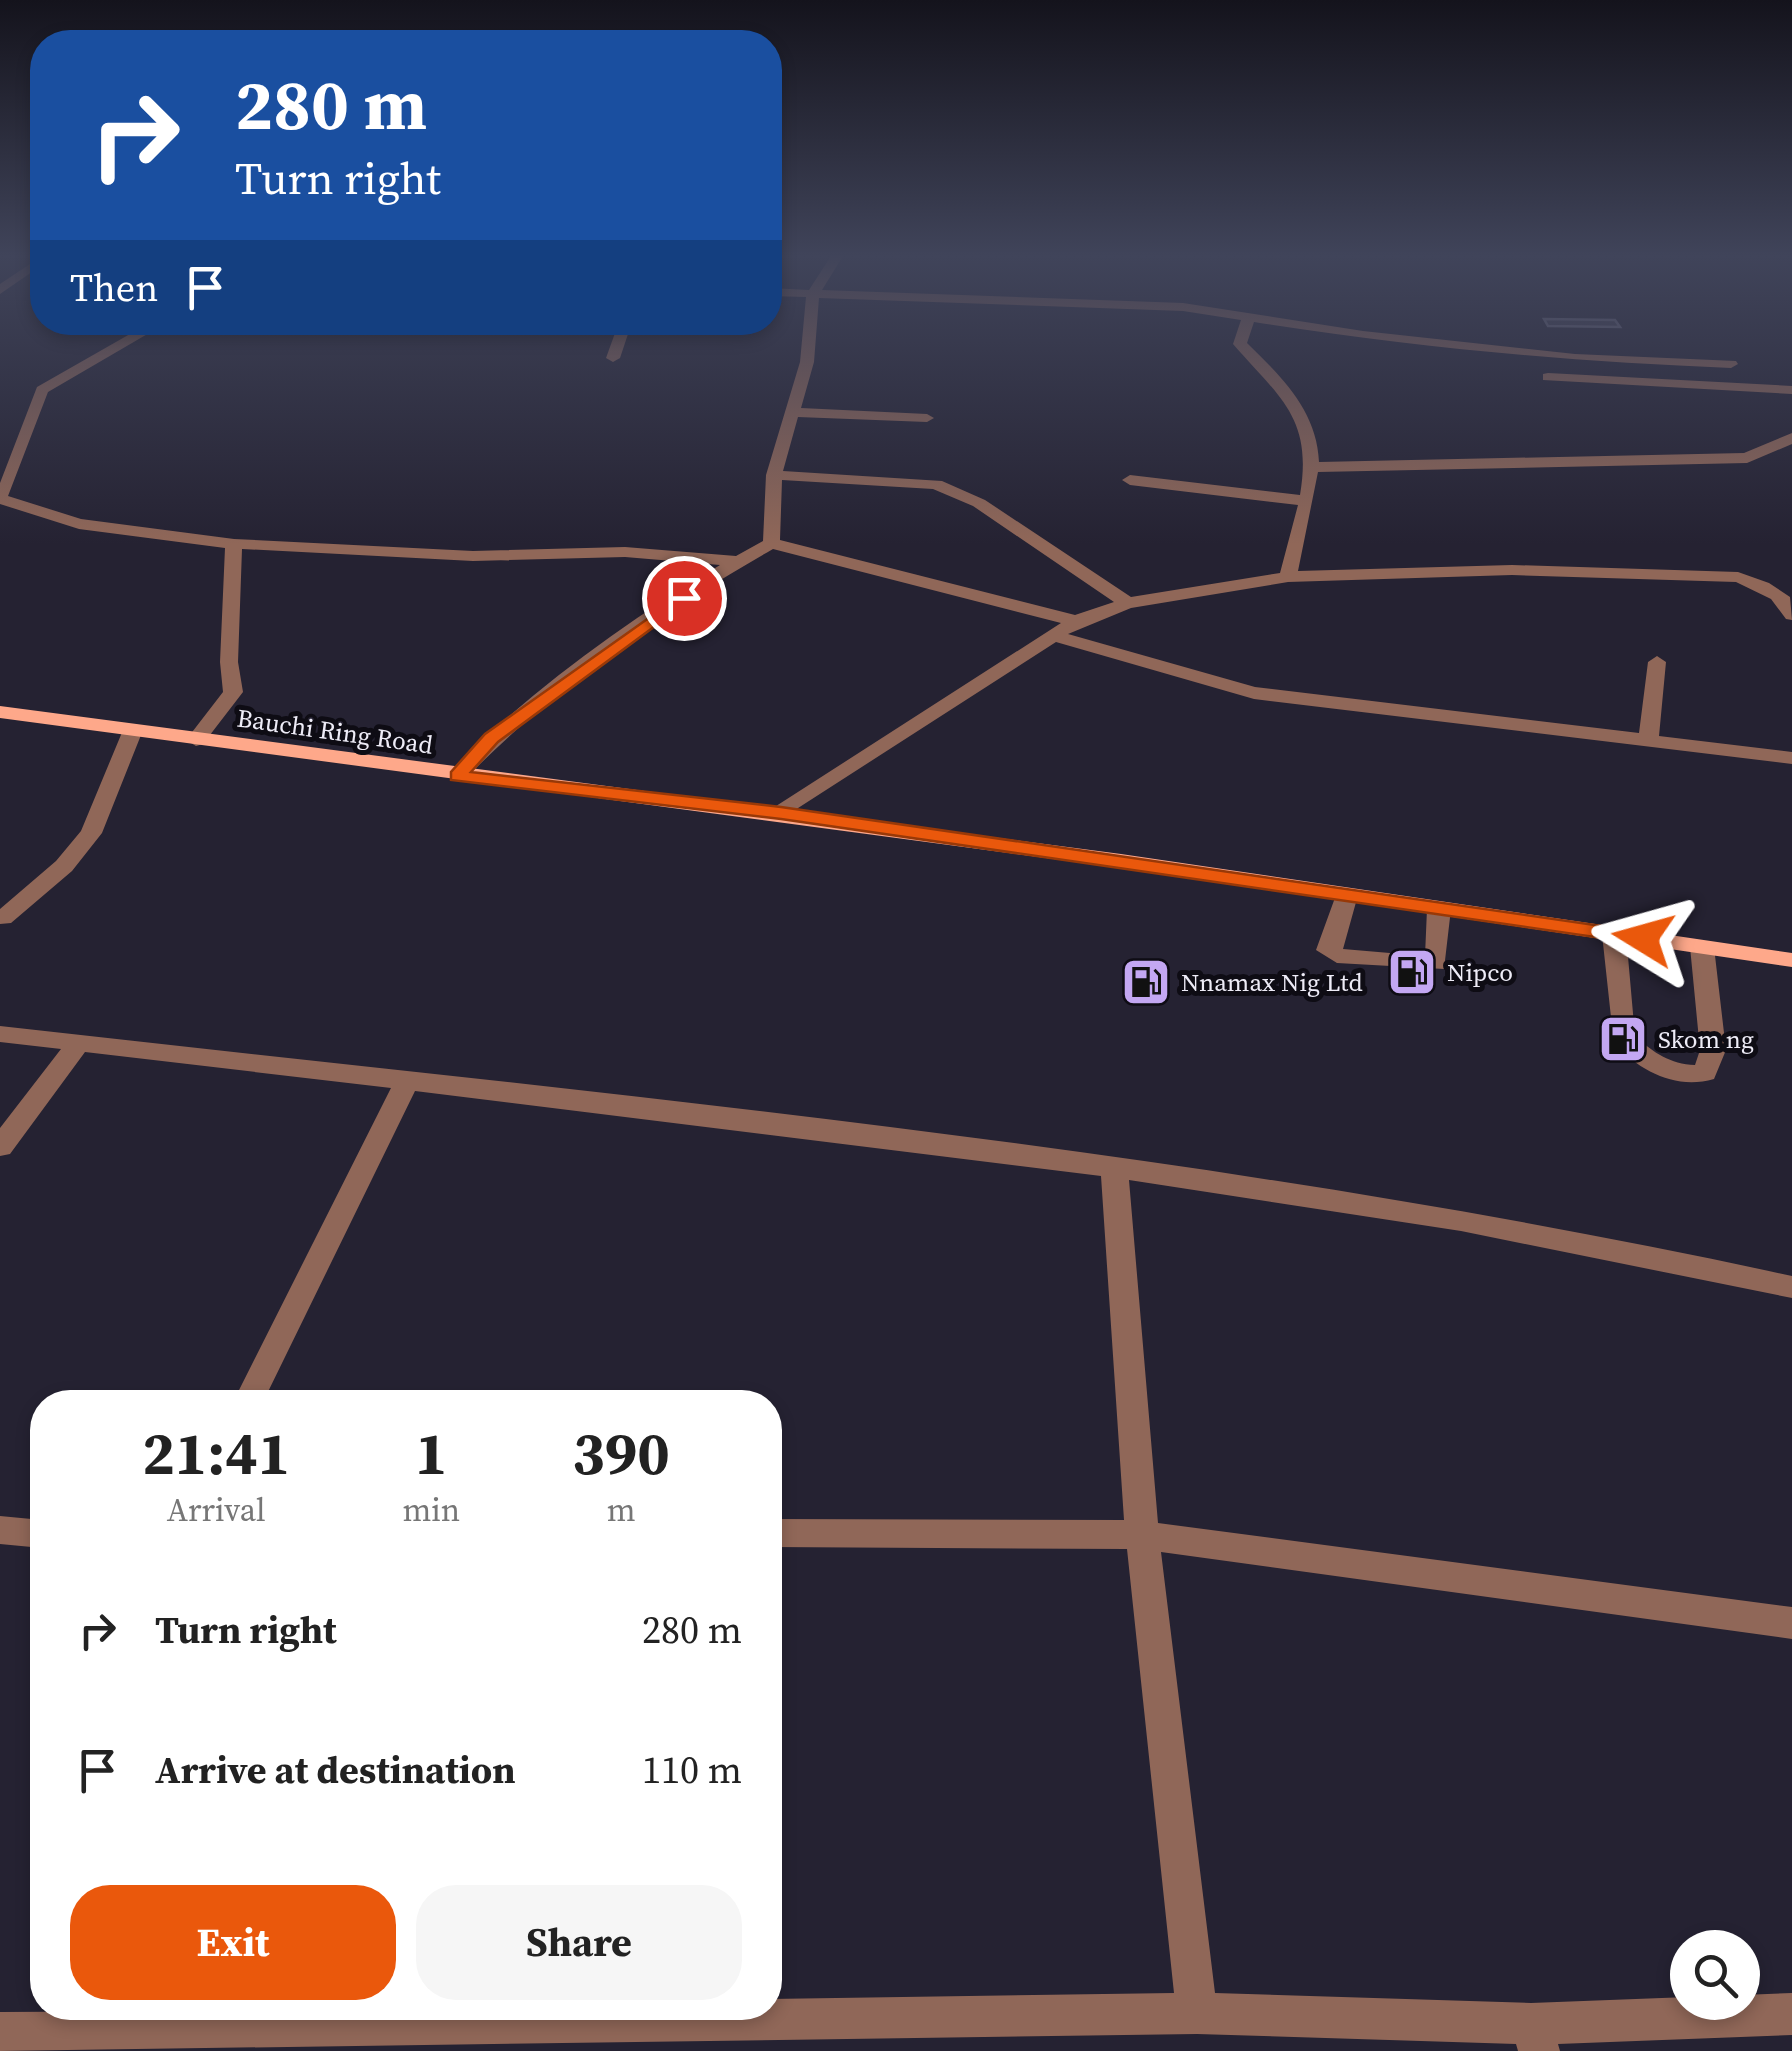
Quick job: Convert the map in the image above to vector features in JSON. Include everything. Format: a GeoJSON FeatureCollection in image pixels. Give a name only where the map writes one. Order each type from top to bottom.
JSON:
{"type":"FeatureCollection","features":[{"type":"Feature","properties":{"kind":"main road","name":"Bauchi Ring Road"},"geometry":{"type":"LineString","coordinates":[[0,712],[458,776],[781,813],[1792,960]]}},
{"type":"Feature","properties":{"kind":"street"},"geometry":{"type":"LineString","coordinates":[[110,352],[42,390],[1,494],[79,524],[234,544],[473,556],[625,552],[738,561]]}},
{"type":"Feature","properties":{"kind":"street"},"geometry":{"type":"LineString","coordinates":[[613,358],[615,352]]}},
{"type":"Feature","properties":{"kind":"street"},"geometry":{"type":"LineString","coordinates":[[771,544],[774,475],[808,352]]}},
{"type":"Feature","properties":{"kind":"street"},"geometry":{"type":"LineString","coordinates":[[1248,352],[1275,376],[1308,426],[1310,468],[1288,577]]}},
{"type":"Feature","properties":{"kind":"street"},"geometry":{"type":"LineString","coordinates":[[1522,352],[1575,358],[1730,364]]}},
{"type":"Feature","properties":{"kind":"street"},"geometry":{"type":"LineString","coordinates":[[1548,377],[1792,390]]}},
{"type":"Feature","properties":{"kind":"street"},"geometry":{"type":"LineString","coordinates":[[793,412],[927,418]]}},
{"type":"Feature","properties":{"kind":"street"},"geometry":{"type":"LineString","coordinates":[[1310,468],[1747,458],[1792,438]]}},
{"type":"Feature","properties":{"kind":"street"},"geometry":{"type":"LineString","coordinates":[[774,475],[936,484],[979,503],[1128,604]]}},
{"type":"Feature","properties":{"kind":"street"},"geometry":{"type":"LineString","coordinates":[[1130,480],[1305,501]]}},
{"type":"Feature","properties":{"kind":"street"},"geometry":{"type":"LineString","coordinates":[[196,740],[233,692],[230,662],[234,544]]}},
{"type":"Feature","properties":{"kind":"street"},"geometry":{"type":"LineString","coordinates":[[458,776],[492,738],[738,561],[771,544],[1076,622]]}},
{"type":"Feature","properties":{"kind":"street"},"geometry":{"type":"LineString","coordinates":[[781,813],[1076,622],[1128,604],[1227,584],[1288,577],[1512,570],[1738,577],[1762,585],[1789,606],[1792,615]]}},
{"type":"Feature","properties":{"kind":"street"},"geometry":{"type":"LineString","coordinates":[[1058,637],[1254,694],[1792,758]]}},
{"type":"Feature","properties":{"kind":"street"},"geometry":{"type":"LineString","coordinates":[[1648,742],[1657,662]]}},
{"type":"Feature","properties":{"kind":"street"},"geometry":{"type":"LineString","coordinates":[[3,918],[64,866],[91,832],[134,730]]}},
{"type":"Feature","properties":{"kind":"street"},"geometry":{"type":"LineString","coordinates":[[1348,895],[1328,950],[1337,956],[1436,964],[1439,908]]}},
{"type":"Feature","properties":{"kind":"street"},"geometry":{"type":"LineString","coordinates":[[1614,934],[1623,1040],[1652,1066],[1682,1075],[1705,1073],[1712,1050],[1702,947]]}},
{"type":"Feature","properties":{"kind":"street"},"geometry":{"type":"LineString","coordinates":[[0,1034],[408,1079],[1114,1168],[1609,1244],[1792,1287]]}},
{"type":"Feature","properties":{"kind":"street"},"geometry":{"type":"LineString","coordinates":[[0,1147],[79,1043]]}},
{"type":"Feature","properties":{"kind":"street"},"geometry":{"type":"LineString","coordinates":[[254,1390],[408,1079]]}},
{"type":"Feature","properties":{"kind":"street"},"geometry":{"type":"LineString","coordinates":[[1114,1168],[1142,1535],[1196,2012]]}},
{"type":"Feature","properties":{"kind":"street"},"geometry":{"type":"LineString","coordinates":[[0,1530],[30,1533]]}},
{"type":"Feature","properties":{"kind":"street"},"geometry":{"type":"LineString","coordinates":[[782,1533],[1142,1535],[1792,1623]]}},
{"type":"Feature","properties":{"kind":"street"},"geometry":{"type":"LineString","coordinates":[[782,2019],[1196,2012],[1535,2037],[1792,2014]]}},
{"type":"Feature","properties":{"kind":"street"},"geometry":{"type":"LineString","coordinates":[[0,2032],[718,2020]]}},
{"type":"Feature","properties":{"kind":"place","name":"Nipco"},"geometry":{"type":"Point","coordinates":[1412,972]}},
{"type":"Feature","properties":{"kind":"place","name":"Nnamax Nig Ltd"},"geometry":{"type":"Point","coordinates":[1146,982]}},
{"type":"Feature","properties":{"kind":"place","name":"Skom ng"},"geometry":{"type":"Point","coordinates":[1623,1039]}},
{"type":"Feature","properties":{"kind":"route"},"geometry":{"type":"LineString","coordinates":[[684,598],[492,738],[458,776],[781,813],[1643,938]]}}]}
